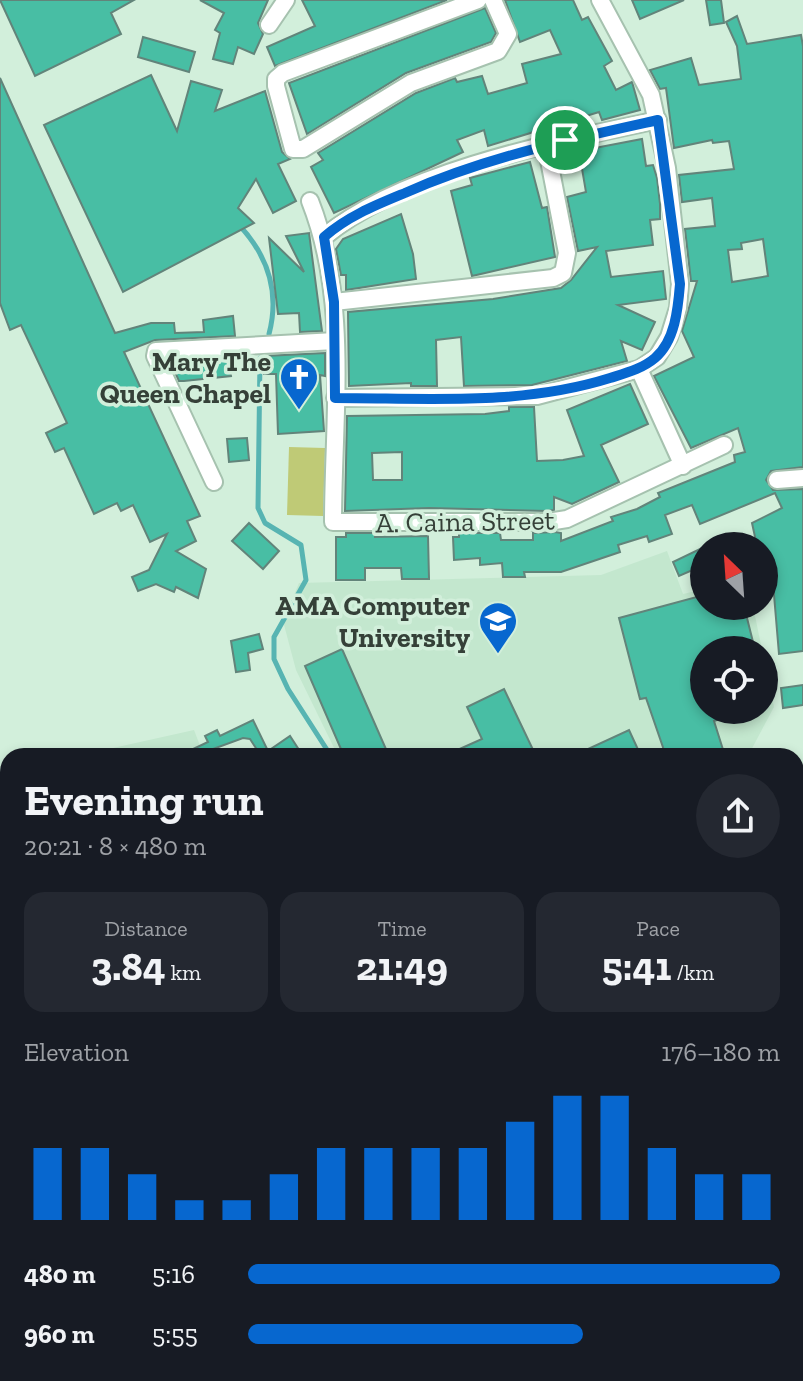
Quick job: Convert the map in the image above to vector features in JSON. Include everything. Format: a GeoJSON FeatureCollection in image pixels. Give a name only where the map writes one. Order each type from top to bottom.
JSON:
{"type":"FeatureCollection","features":[{"type":"Feature","properties":{"kind":"street"},"geometry":{"type":"LineString","coordinates":[[269,25],[286,0]]}},
{"type":"Feature","properties":{"kind":"street"},"geometry":{"type":"LineString","coordinates":[[478,0],[283,73],[276,79],[276,86],[293,149],[303,149],[411,83],[498,51],[508,34],[493,0]]}},
{"type":"Feature","properties":{"kind":"street"},"geometry":{"type":"LineString","coordinates":[[310,201],[324,237],[334,302],[335,398],[537,396],[579,388],[639,369],[657,357],[669,337],[678,308],[680,284],[658,120],[651,95],[600,0]]}},
{"type":"Feature","properties":{"kind":"street"},"geometry":{"type":"LineString","coordinates":[[324,237],[365,210],[435,179],[546,145],[658,120]]}},
{"type":"Feature","properties":{"kind":"street"},"geometry":{"type":"LineString","coordinates":[[334,302],[553,278],[563,273],[567,253],[546,145]]}},
{"type":"Feature","properties":{"kind":"street"},"geometry":{"type":"LineString","coordinates":[[214,482],[155,356],[156,351],[335,341]]}},
{"type":"Feature","properties":{"kind":"street"},"geometry":{"type":"LineString","coordinates":[[639,369],[683,466]]}},
{"type":"Feature","properties":{"kind":"street","name":"A. Caina Street"},"geometry":{"type":"LineString","coordinates":[[335,398],[333,522],[558,521],[724,445]]}},
{"type":"Feature","properties":{"kind":"street"},"geometry":{"type":"LineString","coordinates":[[777,480],[803,478]]}},
{"type":"Feature","properties":{"kind":"shaded area","name":"AMA Computer University"},"geometry":{"type":"Polygon","coordinates":[[[667,551],[683,594],[690,592],[690,620],[756,620],[759,636],[690,636],[690,724],[765,724],[752,748],[334,748],[296,670],[283,621],[299,583],[601,575],[667,551]]]}},
{"type":"Feature","properties":{"kind":"shaded area"},"geometry":{"type":"Polygon","coordinates":[[[194,730],[201,748],[113,748],[194,730]]]}},
{"type":"Feature","properties":{"kind":"green space"},"geometry":{"type":"Polygon","coordinates":[[[289,447],[325,448],[323,516],[287,515],[289,447]]]}},
{"type":"Feature","properties":{"kind":"building"},"geometry":{"type":"Polygon","coordinates":[[[0,0],[134,0],[111,13],[121,34],[35,76],[0,0]]]}},
{"type":"Feature","properties":{"kind":"building"},"geometry":{"type":"Polygon","coordinates":[[[200,0],[268,0],[258,23],[263,34],[254,54],[238,47],[233,64],[213,59],[220,33],[215,30],[224,13],[200,0]]]}},
{"type":"Feature","properties":{"kind":"building"},"geometry":{"type":"Polygon","coordinates":[[[302,0],[447,0],[275,66],[267,47],[315,26],[302,0]]]}},
{"type":"Feature","properties":{"kind":"building"},"geometry":{"type":"Polygon","coordinates":[[[505,0],[573,0],[582,20],[588,17],[612,61],[604,66],[616,90],[632,82],[640,110],[602,120],[599,112],[488,146],[484,130],[457,140],[463,152],[334,213],[311,167],[323,160],[318,153],[416,93],[455,78],[457,82],[482,76],[488,94],[527,83],[522,64],[561,54],[550,30],[520,42],[505,0]]]}},
{"type":"Feature","properties":{"kind":"building"},"geometry":{"type":"Polygon","coordinates":[[[632,0],[684,0],[640,19],[632,0]]]}},
{"type":"Feature","properties":{"kind":"building"},"geometry":{"type":"Polygon","coordinates":[[[706,0],[721,0],[724,23],[710,25],[706,0]]]}},
{"type":"Feature","properties":{"kind":"building"},"geometry":{"type":"Polygon","coordinates":[[[485,8],[496,33],[491,42],[406,73],[307,134],[289,83],[485,8]]]}},
{"type":"Feature","properties":{"kind":"building"},"geometry":{"type":"Polygon","coordinates":[[[737,16],[747,44],[801,35],[803,46],[803,467],[771,471],[766,480],[773,490],[803,489],[803,651],[779,654],[776,620],[778,532],[754,532],[752,523],[782,508],[775,493],[700,524],[692,505],[665,515],[672,534],[649,542],[647,536],[618,545],[620,552],[561,572],[524,572],[525,577],[503,577],[502,563],[480,565],[480,558],[454,560],[453,537],[459,537],[459,533],[500,533],[501,540],[533,540],[533,533],[555,532],[561,533],[561,541],[613,521],[611,517],[637,509],[660,497],[658,493],[735,462],[734,455],[745,452],[738,428],[691,448],[654,376],[694,357],[682,331],[697,281],[691,281],[685,229],[715,226],[712,198],[682,202],[679,175],[734,169],[729,141],[713,143],[712,140],[674,148],[666,88],[660,89],[650,70],[691,58],[699,85],[741,79],[737,46],[726,22],[737,16]],[[763,239],[741,243],[742,249],[728,250],[732,282],[768,276],[763,239]]]}},
{"type":"Feature","properties":{"kind":"building"},"geometry":{"type":"Polygon","coordinates":[[[143,37],[195,52],[189,72],[138,57],[143,37]]]}},
{"type":"Feature","properties":{"kind":"building"},"geometry":{"type":"Polygon","coordinates":[[[151,75],[177,131],[191,81],[222,90],[215,111],[265,91],[282,152],[290,159],[278,164],[296,201],[273,213],[256,179],[238,208],[254,223],[123,292],[44,125],[151,75]]]}},
{"type":"Feature","properties":{"kind":"building"},"geometry":{"type":"Polygon","coordinates":[[[0,78],[115,333],[151,323],[174,323],[175,333],[204,332],[203,320],[233,316],[235,336],[155,340],[124,352],[200,516],[187,521],[196,541],[176,551],[206,569],[198,598],[176,587],[174,592],[156,584],[138,591],[132,577],[149,570],[167,534],[150,542],[133,505],[121,511],[117,503],[94,514],[64,448],[55,452],[46,433],[67,423],[21,325],[10,330],[0,303],[0,78]]]}},
{"type":"Feature","properties":{"kind":"building"},"geometry":{"type":"Polygon","coordinates":[[[642,139],[646,166],[653,165],[657,178],[660,204],[660,219],[650,220],[653,245],[606,251],[611,277],[663,271],[666,299],[618,305],[655,322],[642,350],[621,341],[627,361],[532,385],[464,386],[461,337],[436,340],[437,386],[411,386],[411,383],[349,386],[348,312],[493,299],[561,288],[571,280],[597,247],[578,251],[567,197],[586,192],[579,151],[642,139]]]}},
{"type":"Feature","properties":{"kind":"building"},"geometry":{"type":"Polygon","coordinates":[[[530,162],[542,208],[547,207],[555,257],[472,276],[451,191],[472,185],[470,178],[530,162]]]}},
{"type":"Feature","properties":{"kind":"building"},"geometry":{"type":"Polygon","coordinates":[[[401,214],[413,254],[416,279],[346,290],[346,275],[341,275],[336,249],[343,239],[401,214]]]}},
{"type":"Feature","properties":{"kind":"building"},"geometry":{"type":"Polygon","coordinates":[[[309,233],[322,331],[300,332],[299,313],[278,314],[269,238],[304,272],[286,236],[309,233]]]}},
{"type":"Feature","properties":{"kind":"building"},"geometry":{"type":"Polygon","coordinates":[[[325,353],[325,376],[320,375],[324,431],[278,434],[276,374],[264,374],[265,356],[325,353]]]}},
{"type":"Feature","properties":{"kind":"building"},"geometry":{"type":"Polygon","coordinates":[[[228,358],[231,376],[184,381],[179,381],[170,361],[228,358]]]}},
{"type":"Feature","properties":{"kind":"building"},"geometry":{"type":"Polygon","coordinates":[[[630,384],[648,424],[601,445],[619,482],[572,504],[554,497],[554,510],[547,511],[429,508],[345,511],[347,416],[485,414],[509,411],[509,407],[534,407],[537,461],[584,456],[567,410],[630,384]],[[402,452],[372,453],[373,480],[402,480],[402,452]]]}},
{"type":"Feature","properties":{"kind":"building"},"geometry":{"type":"Polygon","coordinates":[[[247,438],[249,460],[229,462],[227,439],[247,438]]]}},
{"type":"Feature","properties":{"kind":"building"},"geometry":{"type":"Polygon","coordinates":[[[249,523],[279,551],[263,569],[232,541],[249,523]]]}},
{"type":"Feature","properties":{"kind":"building"},"geometry":{"type":"Polygon","coordinates":[[[346,533],[375,533],[375,537],[428,536],[429,579],[402,579],[401,568],[365,568],[365,580],[336,580],[336,537],[346,537],[346,533]]]}},
{"type":"Feature","properties":{"kind":"building"},"geometry":{"type":"Polygon","coordinates":[[[690,554],[690,571],[679,576],[673,562],[690,554]]]}},
{"type":"Feature","properties":{"kind":"building"},"geometry":{"type":"Polygon","coordinates":[[[690,599],[690,620],[748,620],[752,636],[690,636],[690,724],[715,724],[722,748],[663,748],[646,698],[640,699],[619,618],[690,599]]]}},
{"type":"Feature","properties":{"kind":"building"},"geometry":{"type":"Polygon","coordinates":[[[259,634],[263,649],[248,653],[250,670],[236,672],[231,641],[259,634]]]}},
{"type":"Feature","properties":{"kind":"building"},"geometry":{"type":"Polygon","coordinates":[[[342,649],[385,748],[341,748],[305,666],[342,649]]]}},
{"type":"Feature","properties":{"kind":"building"},"geometry":{"type":"Polygon","coordinates":[[[803,685],[803,705],[783,708],[781,688],[803,685]]]}},
{"type":"Feature","properties":{"kind":"building"},"geometry":{"type":"Polygon","coordinates":[[[504,689],[532,748],[462,748],[482,739],[467,707],[504,689]]]}},
{"type":"Feature","properties":{"kind":"building"},"geometry":{"type":"Polygon","coordinates":[[[253,720],[267,748],[256,748],[250,739],[243,738],[216,748],[195,748],[208,742],[205,736],[217,730],[220,736],[253,720]]]}},
{"type":"Feature","properties":{"kind":"building"},"geometry":{"type":"Polygon","coordinates":[[[629,730],[637,748],[590,748],[629,730]]]}},
{"type":"Feature","properties":{"kind":"building"},"geometry":{"type":"Polygon","coordinates":[[[290,736],[298,748],[272,748],[290,736]]]}},
{"type":"Feature","properties":{"kind":"waterway"},"geometry":{"type":"LineString","coordinates":[[239,225],[257,249],[269,275],[273,304],[269,334]]}},
{"type":"Feature","properties":{"kind":"waterway"},"geometry":{"type":"LineString","coordinates":[[260,358],[258,508],[265,523],[301,545],[306,580],[274,637],[274,659],[288,689],[326,748]]}},
{"type":"Feature","properties":{"kind":"place","name":"Mary The Queen Chapel"},"geometry":{"type":"Point","coordinates":[299,411]}},
{"type":"Feature","properties":{"kind":"place","name":"AMA Computer University"},"geometry":{"type":"Point","coordinates":[498,655]}},
{"type":"Feature","properties":{"kind":"route"},"geometry":{"type":"LineString","coordinates":[[658,120],[667,168],[680,284],[678,308],[669,337],[657,357],[639,369],[579,388],[537,396],[497,399],[335,398],[334,302],[324,237],[349,218],[435,179],[565,140],[658,120]]}}]}
